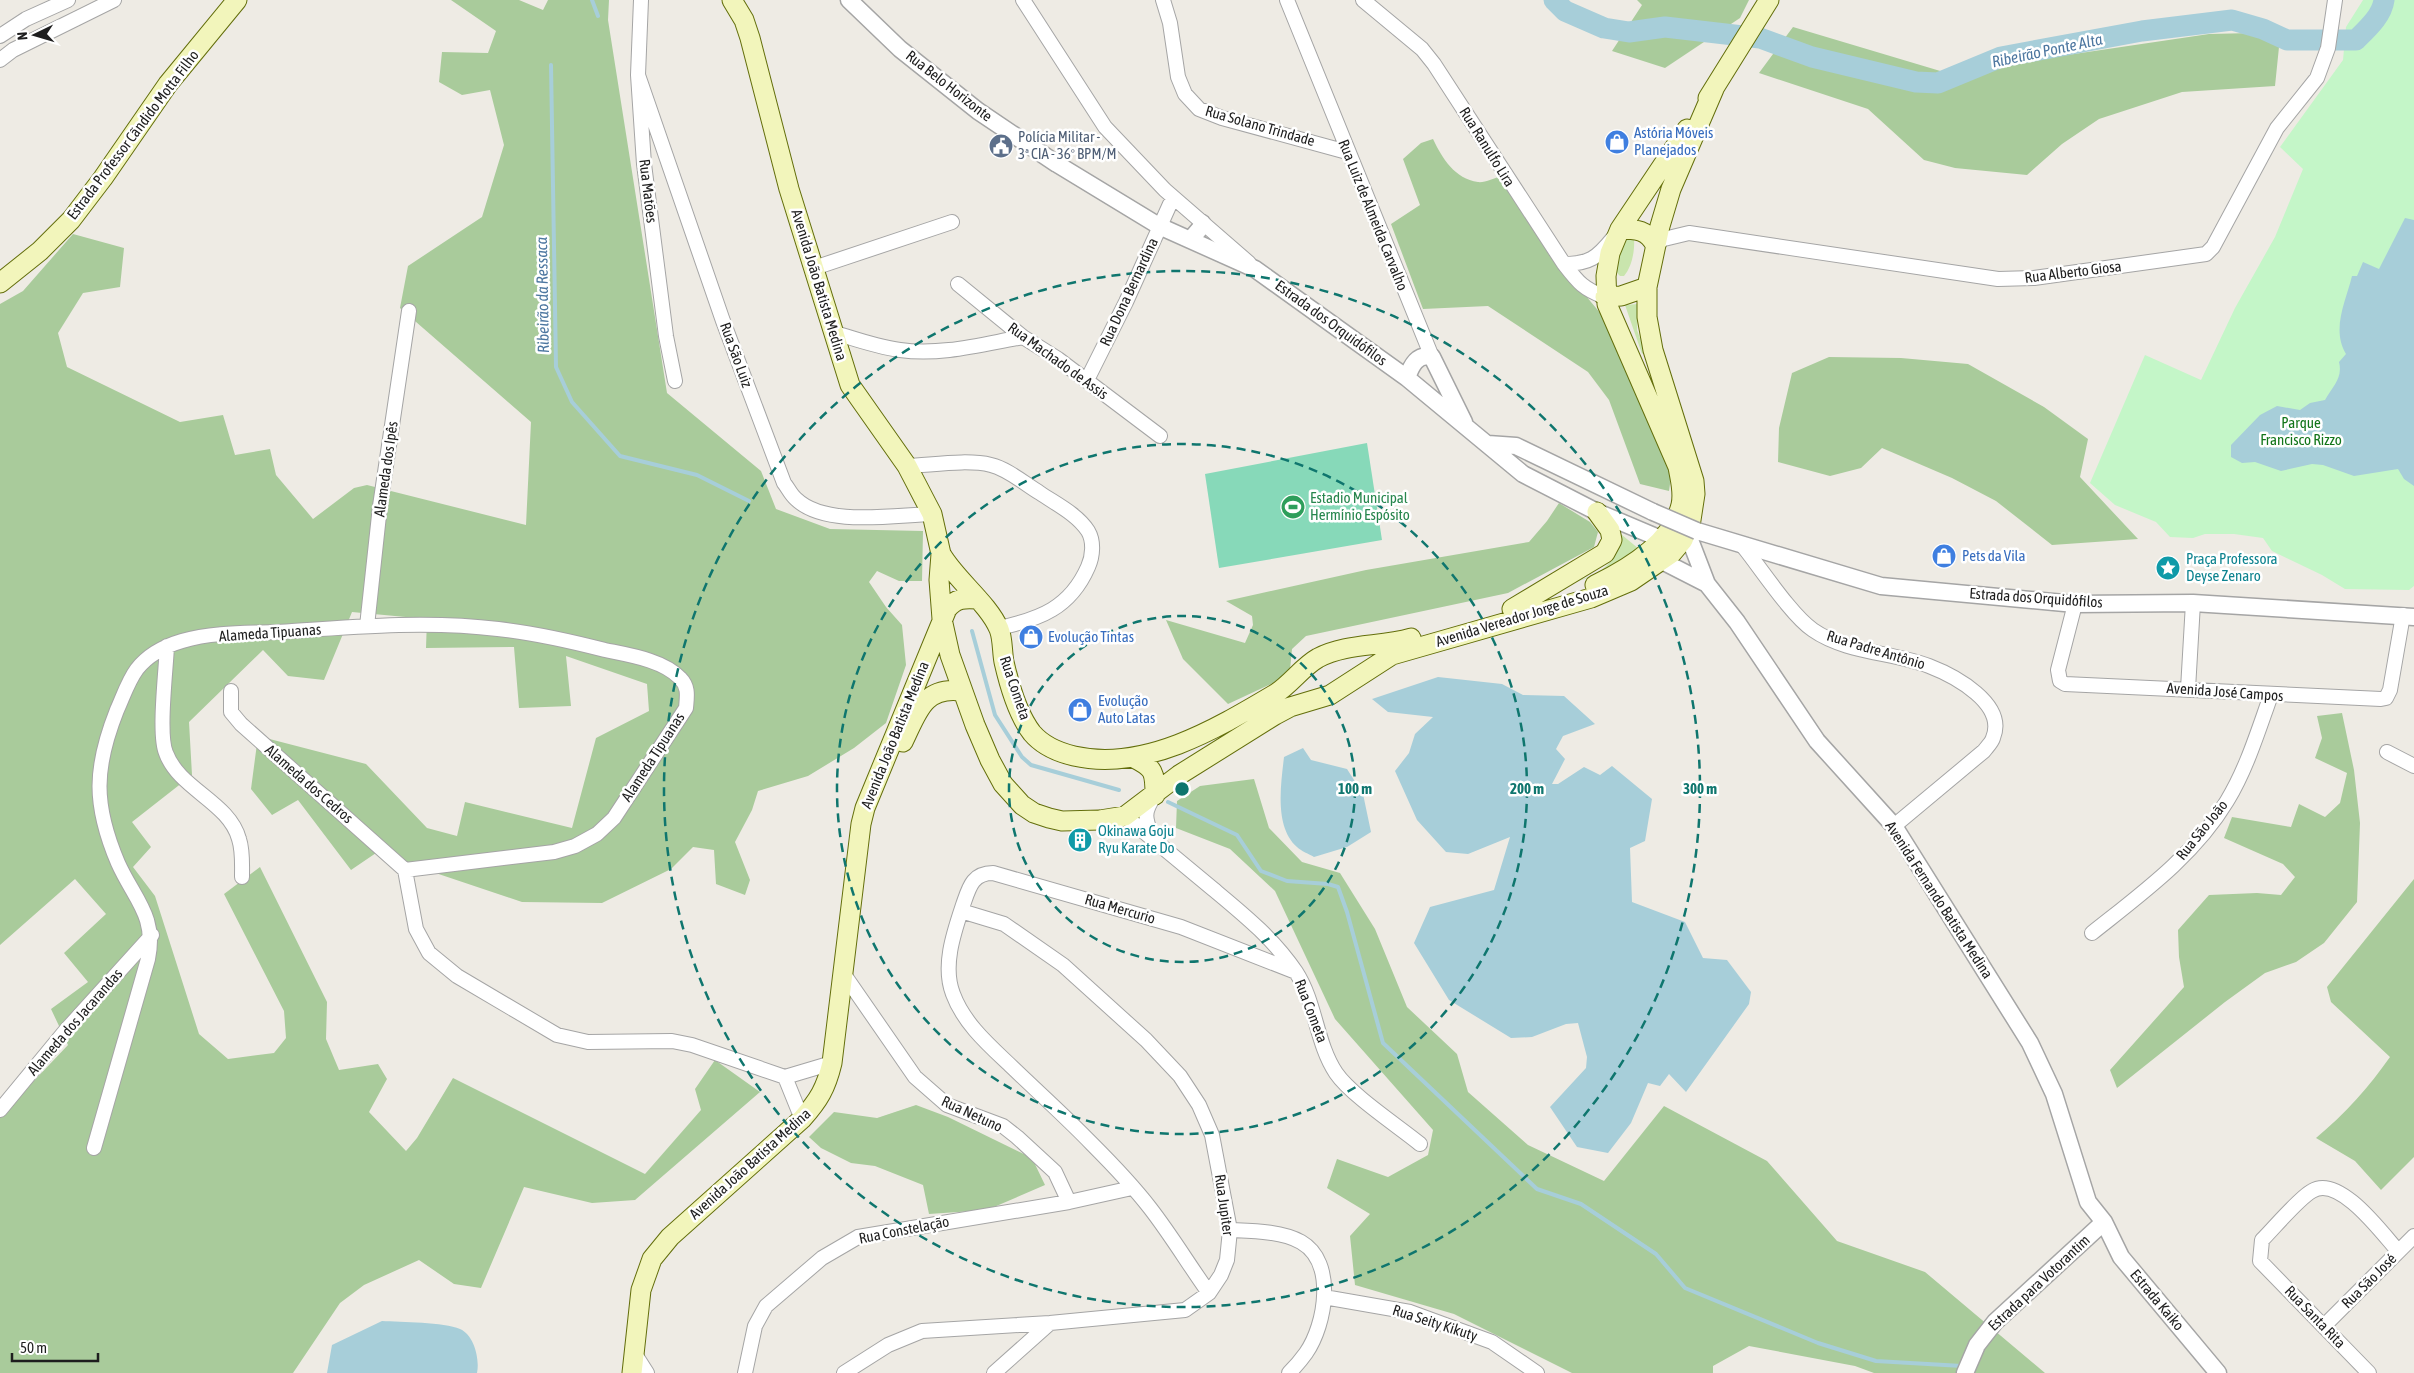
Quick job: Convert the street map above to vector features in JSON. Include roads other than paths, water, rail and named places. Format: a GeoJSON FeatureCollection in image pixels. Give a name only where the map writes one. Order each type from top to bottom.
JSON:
{"type":"FeatureCollection","features":[{"type":"Feature","properties":{"kind":"main road","name":"Estrada Professor Cãndido Motta Filho"},"geometry":{"type":"LineString","coordinates":[[0,283],[40,251],[71,220],[103,178],[168,84],[237,0]]}},
{"type":"Feature","properties":{"kind":"main road","name":"Avenida João Batista Medina"},"geometry":{"type":"LineString","coordinates":[[732,0],[744,20],[750,38],[789,189],[850,385],[907,466],[932,514],[941,554],[946,564],[978,599]]}},
{"type":"Feature","properties":{"kind":"main road","name":"Avenida Vereador Jorge de Souza"},"geometry":{"type":"LineString","coordinates":[[1134,758],[1200,735],[1277,692],[1308,664],[1331,652],[1345,648],[1394,643],[1599,583],[1637,560],[1661,539],[1676,519],[1681,505],[1682,489],[1678,467],[1605,297],[1610,253],[1620,229],[1714,89],[1768,2]]}},
{"type":"Feature","properties":{"kind":"main road","name":"Avenida Vereador Jorge de Souza"},"geometry":{"type":"LineString","coordinates":[[1155,795],[1179,776],[1275,714],[1330,695],[1392,655],[1591,598],[1631,581],[1678,547],[1692,531],[1694,481],[1654,350],[1647,317],[1647,287],[1655,245],[1671,189],[1714,89]]}},
{"type":"Feature","properties":{"kind":"main road"},"geometry":{"type":"LineString","coordinates":[[1620,229],[1637,229],[1651,237],[1655,245]]}},
{"type":"Feature","properties":{"kind":"main road"},"geometry":{"type":"LineString","coordinates":[[1605,297],[1620,296],[1647,287]]}},
{"type":"Feature","properties":{"kind":"main road"},"geometry":{"type":"LineString","coordinates":[[1512,609],[1606,553],[1612,540],[1610,530],[1598,512]]}},
{"type":"Feature","properties":{"kind":"main road","name":"Avenida João Batista Medina"},"geometry":{"type":"LineString","coordinates":[[859,855],[896,756],[926,699],[937,693],[961,691],[942,619],[939,580],[941,554]]}},
{"type":"Feature","properties":{"kind":"main road"},"geometry":{"type":"LineString","coordinates":[[942,619],[952,602],[965,598],[978,599]]}},
{"type":"Feature","properties":{"kind":"main road","name":"Rua Cometa"},"geometry":{"type":"LineString","coordinates":[[978,599],[998,628],[1005,664],[1020,708],[1031,732],[1043,744],[1059,752],[1087,759],[1134,758]]}},
{"type":"Feature","properties":{"kind":"main road","name":"Avenida João Batista Medina"},"geometry":{"type":"LineString","coordinates":[[632,1373],[632,1351],[641,1290],[652,1259],[670,1236],[802,1119],[818,1101],[827,1083],[832,1063],[859,855],[861,824],[872,788],[942,619]]}},
{"type":"Feature","properties":{"kind":"main road"},"geometry":{"type":"LineString","coordinates":[[1308,664],[1304,679],[1306,686],[1313,693],[1330,695]]}},
{"type":"Feature","properties":{"kind":"main road"},"geometry":{"type":"LineString","coordinates":[[961,691],[990,760],[1003,784],[1022,805],[1034,813],[1062,820],[1100,820],[1126,816],[1155,795],[1152,769],[1134,758]]}},
{"type":"Feature","properties":{"kind":"street"},"geometry":{"type":"LineString","coordinates":[[0,36],[26,19],[68,0]]}},
{"type":"Feature","properties":{"kind":"street"},"geometry":{"type":"LineString","coordinates":[[0,60],[13,50],[114,0]]}},
{"type":"Feature","properties":{"kind":"street","name":"Rua Matões"},"geometry":{"type":"LineString","coordinates":[[641,0],[638,75],[644,164],[666,336],[674,381]]}},
{"type":"Feature","properties":{"kind":"street","name":"Rua Belo Horizonte"},"geometry":{"type":"LineString","coordinates":[[849,0],[900,49],[978,111],[1057,164],[1159,226],[1191,240]]}},
{"type":"Feature","properties":{"kind":"street"},"geometry":{"type":"LineString","coordinates":[[1023,0],[1105,127],[1177,204],[1255,269]]}},
{"type":"Feature","properties":{"kind":"street","name":"Rua Solano Trindade"},"geometry":{"type":"LineString","coordinates":[[1163,0],[1170,23],[1178,78],[1185,94],[1199,109],[1222,118],[1347,152]]}},
{"type":"Feature","properties":{"kind":"street","name":"Rua Luiz de Almeida Carvalho"},"geometry":{"type":"LineString","coordinates":[[1287,0],[1347,152],[1432,357],[1466,426]]}},
{"type":"Feature","properties":{"kind":"street","name":"Rua Ranulfo Lira"},"geometry":{"type":"LineString","coordinates":[[1363,0],[1422,49],[1434,64],[1522,203],[1564,264],[1580,284],[1588,290],[1605,297]]}},
{"type":"Feature","properties":{"kind":"street","name":"Rua Alberto Giosa"},"geometry":{"type":"LineString","coordinates":[[1655,245],[1664,238],[1689,233],[1998,279],[2034,278],[2206,254],[2213,247],[2277,128],[2317,78],[2328,48],[2335,0]]}},
{"type":"Feature","properties":{"kind":"street","name":"Rua São Luiz"},"geometry":{"type":"LineString","coordinates":[[638,75],[720,313],[784,483],[796,499],[814,511],[835,518],[932,514]]}},
{"type":"Feature","properties":{"kind":"street","name":"Rua Dona Bernardina"},"geometry":{"type":"LineString","coordinates":[[1087,380],[1126,302],[1159,226],[1177,204]]}},
{"type":"Feature","properties":{"kind":"street"},"geometry":{"type":"LineString","coordinates":[[814,268],[952,222]]}},
{"type":"Feature","properties":{"kind":"street"},"geometry":{"type":"LineString","coordinates":[[1191,240],[1202,226],[1202,223]]}},
{"type":"Feature","properties":{"kind":"street","name":"Avenida Vereador Jorge de Souza"},"geometry":{"type":"LineString","coordinates":[[1564,264],[1582,264],[1594,258],[1620,229]]}},
{"type":"Feature","properties":{"kind":"street","name":"Estrada dos Orquidófilos"},"geometry":{"type":"LineString","coordinates":[[1191,240],[1255,269],[1407,378]]}},
{"type":"Feature","properties":{"kind":"street","name":"Rua Machado de Assis"},"geometry":{"type":"LineString","coordinates":[[958,284],[1023,337],[1087,380],[1160,436]]}},
{"type":"Feature","properties":{"kind":"street","name":"Alameda dos Ipês"},"geometry":{"type":"LineString","coordinates":[[367,626],[380,506],[409,311]]}},
{"type":"Feature","properties":{"kind":"street"},"geometry":{"type":"LineString","coordinates":[[832,332],[874,345],[923,352],[951,350],[1023,337]]}},
{"type":"Feature","properties":{"kind":"street"},"geometry":{"type":"LineString","coordinates":[[1432,357],[1427,356],[1416,360],[1412,364],[1407,378],[1523,474],[1598,512],[1661,539]]}},
{"type":"Feature","properties":{"kind":"street"},"geometry":{"type":"LineString","coordinates":[[1423,391],[1440,387],[1445,381]]}},
{"type":"Feature","properties":{"kind":"street"},"geometry":{"type":"LineString","coordinates":[[1488,444],[1516,446],[1523,474]]}},
{"type":"Feature","properties":{"kind":"street","name":"Estrada dos Orquidófilos"},"geometry":{"type":"LineString","coordinates":[[1516,446],[1692,531],[1881,586],[2075,604],[2193,603],[2409,616]]}},
{"type":"Feature","properties":{"kind":"street"},"geometry":{"type":"LineString","coordinates":[[907,466],[991,465],[1004,470],[1066,510],[1080,521],[1088,531],[1092,544],[1091,561],[1080,584],[1062,604],[1028,622],[998,628]]}},
{"type":"Feature","properties":{"kind":"street","name":"Avenida Fernando Batista Medina"},"geometry":{"type":"LineString","coordinates":[[1692,531],[1707,584],[1737,622],[1817,740],[1894,826],[2030,1043],[2054,1094],[2088,1202],[2104,1222]]}},
{"type":"Feature","properties":{"kind":"street","name":"Rua Padre Antônio"},"geometry":{"type":"LineString","coordinates":[[1742,545],[1800,619],[1813,630],[1840,642],[1929,666],[1956,680],[1986,700],[1993,712],[1995,726],[1993,738],[1984,751],[1894,826]]}},
{"type":"Feature","properties":{"kind":"street","name":"Avenida Fernando Batista Medina"},"geometry":{"type":"LineString","coordinates":[[1662,560],[1707,584]]}},
{"type":"Feature","properties":{"kind":"street"},"geometry":{"type":"LineString","coordinates":[[2188,689],[2193,603]]}},
{"type":"Feature","properties":{"kind":"street","name":"Avenida José Campos"},"geometry":{"type":"LineString","coordinates":[[2075,604],[2058,670],[2060,681],[2065,684],[2188,689],[2271,695],[2386,698],[2390,690],[2409,616]]}},
{"type":"Feature","properties":{"kind":"street","name":"Alameda Tipuanas"},"geometry":{"type":"LineString","coordinates":[[152,935],[148,920],[118,864],[106,831],[99,803],[99,764],[125,690],[137,669],[160,649],[183,640],[221,635],[367,626],[496,628],[538,634],[628,655],[670,669],[682,680],[688,691],[686,708],[614,818],[597,834],[575,846],[554,852],[405,870]]}},
{"type":"Feature","properties":{"kind":"street"},"geometry":{"type":"LineString","coordinates":[[167,646],[163,734],[165,752],[173,768],[229,820],[239,839],[242,877]]}},
{"type":"Feature","properties":{"kind":"street","name":"Alameda dos Cedros"},"geometry":{"type":"LineString","coordinates":[[231,690],[231,712],[241,724],[405,870]]}},
{"type":"Feature","properties":{"kind":"street","name":"Rua São João"},"geometry":{"type":"LineString","coordinates":[[2092,934],[2150,887],[2192,847],[2227,802],[2245,767],[2271,695]]}},
{"type":"Feature","properties":{"kind":"street"},"geometry":{"type":"LineString","coordinates":[[2387,752],[2414,766]]}},
{"type":"Feature","properties":{"kind":"street"},"geometry":{"type":"LineString","coordinates":[[1153,840],[1146,820],[1146,808],[1155,795]]}},
{"type":"Feature","properties":{"kind":"street","name":"Rua Cometa"},"geometry":{"type":"LineString","coordinates":[[1126,816],[1251,921],[1272,943],[1296,972],[1306,992],[1336,1074],[1350,1088],[1420,1144]]}},
{"type":"Feature","properties":{"kind":"street"},"geometry":{"type":"LineString","coordinates":[[405,870],[416,929],[428,953],[457,976],[539,1026],[558,1035],[588,1042],[672,1041],[692,1045],[785,1077],[832,1063]]}},
{"type":"Feature","properties":{"kind":"street","name":"Rua Mercurio"},"geometry":{"type":"LineString","coordinates":[[961,911],[971,883],[977,876],[993,872],[1181,927],[1296,972]]}},
{"type":"Feature","properties":{"kind":"street"},"geometry":{"type":"LineString","coordinates":[[961,911],[949,956],[949,974],[952,994],[964,1016],[984,1040],[1092,1144],[1151,1209],[1209,1293]]}},
{"type":"Feature","properties":{"kind":"street","name":"Rua Jupiter"},"geometry":{"type":"LineString","coordinates":[[851,1371],[888,1344],[922,1331],[1050,1323],[1175,1312],[1191,1307],[1209,1293],[1221,1276],[1227,1260],[1230,1230],[1212,1134],[1199,1105],[1180,1076],[1146,1040],[1063,965],[1004,924],[961,911]]}},
{"type":"Feature","properties":{"kind":"street"},"geometry":{"type":"LineString","coordinates":[[94,1148],[148,959],[152,935]]}},
{"type":"Feature","properties":{"kind":"street","name":"Alameda dos Jacarandas"},"geometry":{"type":"LineString","coordinates":[[0,1110],[66,1030],[152,935]]}},
{"type":"Feature","properties":{"kind":"street","name":"Rua Netuno"},"geometry":{"type":"LineString","coordinates":[[843,973],[915,1077],[947,1105],[1002,1126],[1016,1137],[1056,1172],[1069,1202]]}},
{"type":"Feature","properties":{"kind":"street"},"geometry":{"type":"LineString","coordinates":[[785,1077],[802,1119]]}},
{"type":"Feature","properties":{"kind":"street","name":"Rua Santa Rita"},"geometry":{"type":"LineString","coordinates":[[2369,1373],[2260,1261],[2262,1240],[2312,1191],[2324,1187],[2333,1189],[2346,1196],[2398,1251]]}},
{"type":"Feature","properties":{"kind":"street","name":"Rua Constelação"},"geometry":{"type":"LineString","coordinates":[[746,1373],[755,1326],[766,1306],[836,1248],[858,1237],[1069,1202],[1132,1188]]}},
{"type":"Feature","properties":{"kind":"street","name":"Estrada para Votorantim"},"geometry":{"type":"LineString","coordinates":[[1966,1373],[1983,1336],[1995,1322],[2104,1222]]}},
{"type":"Feature","properties":{"kind":"street","name":"Estrada Kaiko"},"geometry":{"type":"LineString","coordinates":[[2104,1222],[2121,1257],[2218,1373]]}},
{"type":"Feature","properties":{"kind":"street"},"geometry":{"type":"LineString","coordinates":[[1230,1230],[1260,1232],[1300,1242],[1312,1251],[1321,1265],[1324,1280],[1324,1297],[1313,1339],[1307,1352],[1289,1373]]}},
{"type":"Feature","properties":{"kind":"street","name":"Rua São José"},"geometry":{"type":"LineString","coordinates":[[2324,1326],[2414,1236]]}},
{"type":"Feature","properties":{"kind":"street","name":"Rua Seity Kikuty"},"geometry":{"type":"LineString","coordinates":[[1324,1297],[1410,1312],[1492,1342],[1533,1372]]}},
{"type":"Feature","properties":{"kind":"street"},"geometry":{"type":"LineString","coordinates":[[994,1373],[1050,1323]]}},
{"type":"Feature","properties":{"kind":"street"},"geometry":{"type":"LineString","coordinates":[[632,1351],[646,1373]]}},
{"type":"Feature","properties":{"kind":"water"},"geometry":{"type":"Polygon","coordinates":[[[2405,218],[2414,220],[2414,486],[2404,479],[2398,469],[2354,476],[2323,465],[2312,464],[2281,471],[2255,462],[2242,463],[2231,457],[2231,445],[2260,415],[2277,406],[2300,410],[2310,403],[2325,400],[2340,373],[2339,362],[2346,354],[2340,335],[2340,325],[2352,276],[2357,276],[2363,262],[2379,269],[2405,218]]]}},
{"type":"Feature","properties":{"kind":"water"},"geometry":{"type":"Polygon","coordinates":[[[1438,677],[1502,684],[1523,695],[1564,696],[1595,724],[1563,736],[1556,749],[1565,759],[1552,784],[1558,784],[1584,767],[1600,775],[1612,766],[1652,799],[1645,841],[1630,848],[1632,902],[1685,922],[1703,958],[1727,960],[1751,992],[1749,1004],[1686,1092],[1669,1074],[1660,1086],[1648,1083],[1631,1123],[1608,1153],[1577,1147],[1550,1107],[1586,1068],[1587,1057],[1578,1023],[1566,1024],[1532,1037],[1511,1038],[1449,1000],[1414,943],[1430,907],[1494,890],[1510,837],[1468,854],[1446,852],[1417,820],[1395,771],[1409,753],[1415,734],[1433,717],[1388,712],[1372,699],[1438,677]]]}},
{"type":"Feature","properties":{"kind":"water"},"geometry":{"type":"Polygon","coordinates":[[[1303,748],[1311,760],[1347,769],[1363,794],[1371,832],[1347,847],[1314,857],[1299,848],[1290,838],[1282,817],[1281,792],[1284,757],[1303,748]]]}},
{"type":"Feature","properties":{"kind":"water"},"geometry":{"type":"Polygon","coordinates":[[[382,1321],[433,1324],[460,1329],[469,1336],[475,1348],[478,1361],[477,1373],[327,1373],[332,1345],[382,1321]]]}},
{"type":"Feature","properties":{"kind":"waterway"},"geometry":{"type":"LineString","coordinates":[[592,0],[598,16]]}},
{"type":"Feature","properties":{"kind":"waterway","name":"Ribeirão Ponte Alta"},"geometry":{"type":"LineString","coordinates":[[1554,0],[1565,11],[1604,28],[1629,32],[1665,27],[1760,38],[1812,57],[1916,82],[1938,83],[2001,57],[2142,31],[2232,20],[2263,29],[2287,40],[2356,40],[2377,17],[2384,0]]}},
{"type":"Feature","properties":{"kind":"waterway","name":"Ribeirão da Ressaca"},"geometry":{"type":"LineString","coordinates":[[551,65],[556,367],[572,402],[620,456],[697,475],[749,501]]}},
{"type":"Feature","properties":{"kind":"waterway"},"geometry":{"type":"LineString","coordinates":[[972,631],[995,715],[1022,757],[1031,765],[1119,790]]}},
{"type":"Feature","properties":{"kind":"waterway"},"geometry":{"type":"LineString","coordinates":[[1168,802],[1237,835],[1261,871],[1287,881],[1328,884],[1338,887],[1347,912],[1383,1043],[1537,1189],[1581,1204],[1656,1254],[1685,1288],[1818,1343],[1876,1361],[1962,1366]]}},
{"type":"Feature","properties":{"kind":"place","name":"Astória Móveis Planejados"},"geometry":{"type":"Point","coordinates":[1617,142]}},
{"type":"Feature","properties":{"kind":"place","name":"Polícia Militar - 3ª CIA - 36º BPM/M"},"geometry":{"type":"Point","coordinates":[1001,146]}},
{"type":"Feature","properties":{"kind":"place","name":"Estadio Municipal Hermínio Espósito"},"geometry":{"type":"Point","coordinates":[1293,507]}},
{"type":"Feature","properties":{"kind":"place","name":"Pets da Vila"},"geometry":{"type":"Point","coordinates":[1944,556]}},
{"type":"Feature","properties":{"kind":"place","name":"Praça Professora Deyse Zenaro"},"geometry":{"type":"Point","coordinates":[2168,568]}},
{"type":"Feature","properties":{"kind":"place","name":"Evolução Tintas"},"geometry":{"type":"Point","coordinates":[1031,637]}},
{"type":"Feature","properties":{"kind":"place","name":"Evolução Auto Latas"},"geometry":{"type":"Point","coordinates":[1080,710]}},
{"type":"Feature","properties":{"kind":"place","name":"Okinawa Goju Ryu Karate Do"},"geometry":{"type":"Point","coordinates":[1080,840]}},
{"type":"Feature","properties":{"kind":"park label","name":"Parque Francisco Rizzo"},"geometry":{"type":"Point","coordinates":[2301,432]}}]}
